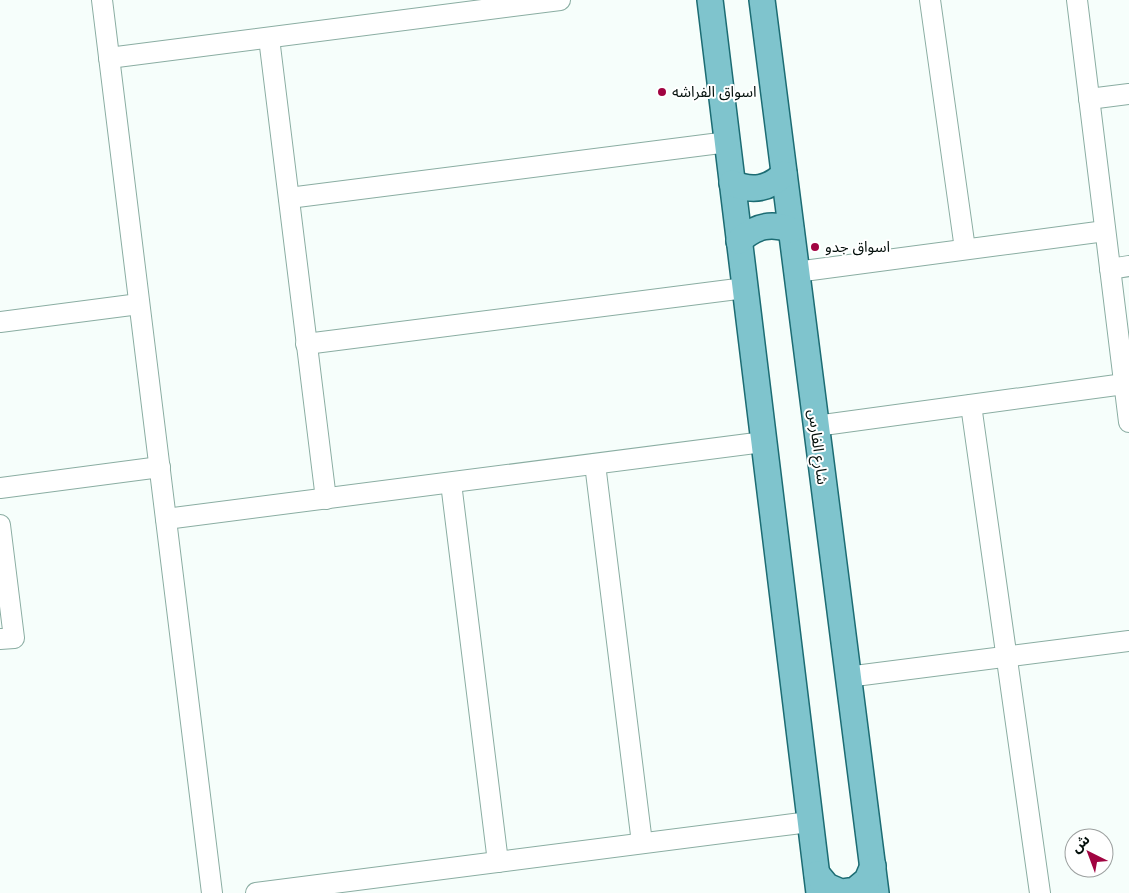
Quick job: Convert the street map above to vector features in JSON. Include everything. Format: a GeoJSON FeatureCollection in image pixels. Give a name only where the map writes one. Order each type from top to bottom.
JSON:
{"type":"FeatureCollection","features":[{"type":"Feature","properties":{"kind":"main road"},"geometry":{"type":"LineString","coordinates":[[710,0],[818,884],[841,892],[856,890],[867,880],[873,866]]}},
{"type":"Feature","properties":{"kind":"main road","name":"شارع الفارس"},"geometry":{"type":"LineString","coordinates":[[762,0],[876,893]]}},
{"type":"Feature","properties":{"kind":"main road"},"geometry":{"type":"LineString","coordinates":[[732,183],[741,187],[760,188],[777,181],[784,174]]}},
{"type":"Feature","properties":{"kind":"main road"},"geometry":{"type":"LineString","coordinates":[[740,241],[754,229],[763,226],[782,226],[791,230]]}},
{"type":"Feature","properties":{"kind":"street"},"geometry":{"type":"LineString","coordinates":[[102,0],[212,893]]}},
{"type":"Feature","properties":{"kind":"street"},"geometry":{"type":"LineString","coordinates":[[930,0],[965,250]]}},
{"type":"Feature","properties":{"kind":"street"},"geometry":{"type":"LineString","coordinates":[[1077,0],[1105,231],[1120,268],[1124,384],[1129,422]]}},
{"type":"Feature","properties":{"kind":"street"},"geometry":{"type":"LineString","coordinates":[[109,58],[548,1]]}},
{"type":"Feature","properties":{"kind":"street"},"geometry":{"type":"LineString","coordinates":[[269,38],[326,499]]}},
{"type":"Feature","properties":{"kind":"street"},"geometry":{"type":"LineString","coordinates":[[1089,99],[1129,94]]}},
{"type":"Feature","properties":{"kind":"street"},"geometry":{"type":"LineString","coordinates":[[288,198],[728,142]]}},
{"type":"Feature","properties":{"kind":"street"},"geometry":{"type":"LineString","coordinates":[[796,272],[1105,231]]}},
{"type":"Feature","properties":{"kind":"street"},"geometry":{"type":"LineString","coordinates":[[306,344],[745,288]]}},
{"type":"Feature","properties":{"kind":"street"},"geometry":{"type":"LineString","coordinates":[[0,322],[140,304]]}},
{"type":"Feature","properties":{"kind":"street"},"geometry":{"type":"LineString","coordinates":[[816,426],[1124,384]]}},
{"type":"Feature","properties":{"kind":"street"},"geometry":{"type":"LineString","coordinates":[[971,405],[1040,893]]}},
{"type":"Feature","properties":{"kind":"street"},"geometry":{"type":"LineString","coordinates":[[166,519],[764,442]]}},
{"type":"Feature","properties":{"kind":"street"},"geometry":{"type":"LineString","coordinates":[[596,464],[642,843]]}},
{"type":"Feature","properties":{"kind":"street"},"geometry":{"type":"LineString","coordinates":[[0,488],[160,467]]}},
{"type":"Feature","properties":{"kind":"street"},"geometry":{"type":"LineString","coordinates":[[451,482],[498,862]]}},
{"type":"Feature","properties":{"kind":"street"},"geometry":{"type":"LineString","coordinates":[[0,525],[14,638],[0,640]]}},
{"type":"Feature","properties":{"kind":"street"},"geometry":{"type":"LineString","coordinates":[[847,677],[1129,641]]}},
{"type":"Feature","properties":{"kind":"street"},"geometry":{"type":"LineString","coordinates":[[256,893],[809,822]]}},
{"type":"Feature","properties":{"kind":"place","name":"اسواق الفراشه"},"geometry":{"type":"Point","coordinates":[662,92]}},
{"type":"Feature","properties":{"kind":"place","name":"اسواق جدو"},"geometry":{"type":"Point","coordinates":[815,247]}}]}
